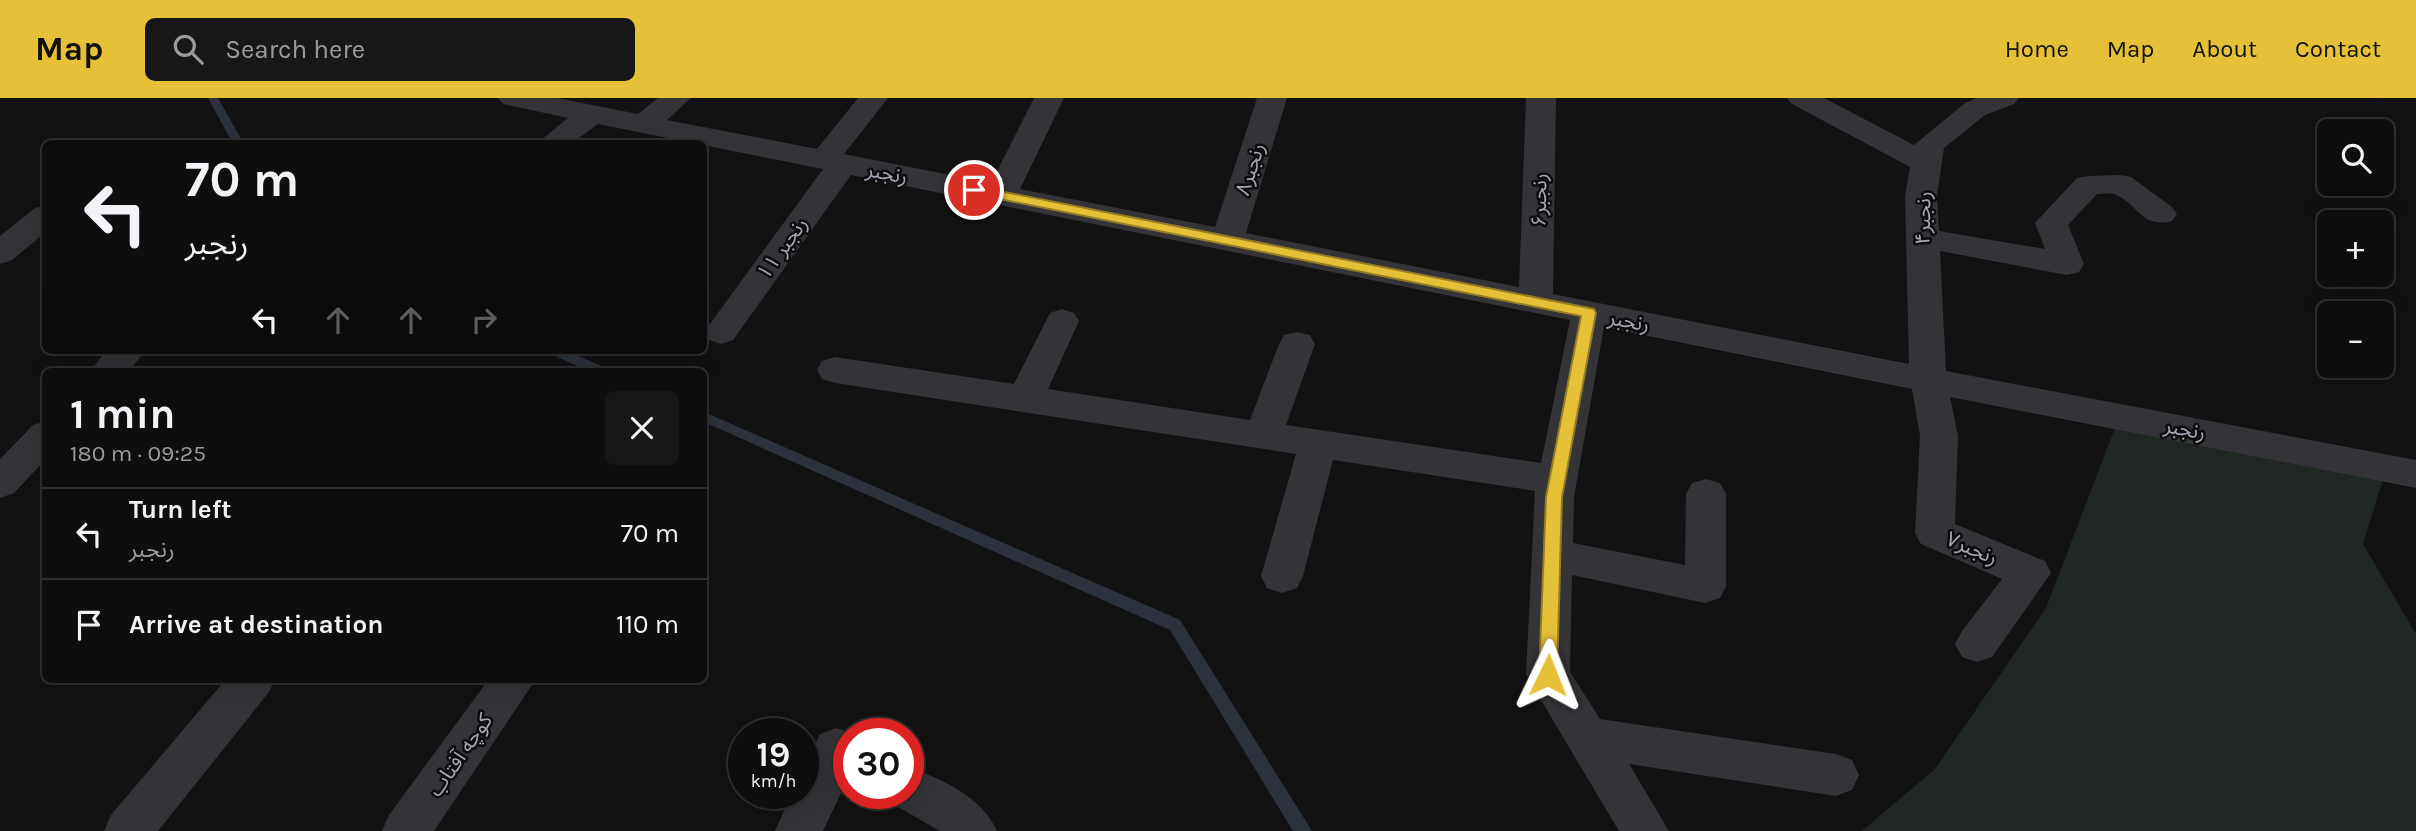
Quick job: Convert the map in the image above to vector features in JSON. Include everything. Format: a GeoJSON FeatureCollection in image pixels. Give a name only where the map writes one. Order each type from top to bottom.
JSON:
{"type":"FeatureCollection","features":[{"type":"Feature","properties":{"kind":"street","name":"رنجبر"},"geometry":{"type":"LineString","coordinates":[[513,98],[578,107],[644,124],[687,139]]}},
{"type":"Feature","properties":{"kind":"street"},"geometry":{"type":"LineString","coordinates":[[644,124],[676,98]]}},
{"type":"Feature","properties":{"kind":"street","name":"رنجبر ۱۱"},"geometry":{"type":"LineString","coordinates":[[721,332],[834,162],[873,98]]}},
{"type":"Feature","properties":{"kind":"street"},"geometry":{"type":"LineString","coordinates":[[1001,195],[1049,98]]}},
{"type":"Feature","properties":{"kind":"street","name":"رنجبر۸"},"geometry":{"type":"LineString","coordinates":[[1227,240],[1272,98]]}},
{"type":"Feature","properties":{"kind":"street","name":"رنجبر۶"},"geometry":{"type":"LineString","coordinates":[[1536,302],[1541,98]]}},
{"type":"Feature","properties":{"kind":"street"},"geometry":{"type":"LineString","coordinates":[[1801,98],[1926,163]]}},
{"type":"Feature","properties":{"kind":"street","name":"رنجبر۴"},"geometry":{"type":"LineString","coordinates":[[1928,380],[1920,196],[1929,145],[1978,102]]}},
{"type":"Feature","properties":{"kind":"street"},"geometry":{"type":"LineString","coordinates":[[554,140],[578,107]]}},
{"type":"Feature","properties":{"kind":"street","name":"رنجبر"},"geometry":{"type":"LineString","coordinates":[[707,142],[834,162],[1588,313],[2416,474]]}},
{"type":"Feature","properties":{"kind":"street"},"geometry":{"type":"LineString","coordinates":[[1922,238],[2067,264],[2051,223],[2088,186],[2120,184],[2161,214]]}},
{"type":"Feature","properties":{"kind":"street"},"geometry":{"type":"LineString","coordinates":[[0,253],[42,218]]}},
{"type":"Feature","properties":{"kind":"street"},"geometry":{"type":"LineString","coordinates":[[1588,313],[1554,497],[1548,675],[1645,831]]}},
{"type":"Feature","properties":{"kind":"street"},"geometry":{"type":"LineString","coordinates":[[1025,399],[1062,321]]}},
{"type":"Feature","properties":{"kind":"street"},"geometry":{"type":"LineString","coordinates":[[1263,435],[1297,344]]}},
{"type":"Feature","properties":{"kind":"street"},"geometry":{"type":"LineString","coordinates":[[111,368],[124,354]]}},
{"type":"Feature","properties":{"kind":"street"},"geometry":{"type":"LineString","coordinates":[[835,370],[1557,480]]}},
{"type":"Feature","properties":{"kind":"street","name":"رنجبر۷"},"geometry":{"type":"LineString","coordinates":[[1928,380],[1938,436],[1935,533],[2030,573],[1977,644]]}},
{"type":"Feature","properties":{"kind":"street"},"geometry":{"type":"LineString","coordinates":[[1282,576],[1318,443]]}},
{"type":"Feature","properties":{"kind":"street"},"geometry":{"type":"LineString","coordinates":[[1552,555],[1705,586],[1706,494]]}},
{"type":"Feature","properties":{"kind":"street"},"geometry":{"type":"LineString","coordinates":[[128,831],[250,683]]}},
{"type":"Feature","properties":{"kind":"street","name":"کوچه آفتاب"},"geometry":{"type":"LineString","coordinates":[[406,831],[511,683]]}},
{"type":"Feature","properties":{"kind":"street"},"geometry":{"type":"LineString","coordinates":[[1587,737],[1836,775]]}},
{"type":"Feature","properties":{"kind":"street"},"geometry":{"type":"LineString","coordinates":[[799,831],[833,755]]}},
{"type":"Feature","properties":{"kind":"street"},"geometry":{"type":"LineString","coordinates":[[924,797],[956,815],[974,831]]}},
{"type":"Feature","properties":{"kind":"shaded area"},"geometry":{"type":"Polygon","coordinates":[[[2123,407],[2389,460],[2363,544],[2416,634],[2416,831],[1862,831],[1935,769],[2046,608],[2123,407]]]}},
{"type":"Feature","properties":{"kind":"waterway"},"geometry":{"type":"LineString","coordinates":[[213,98],[237,140]]}},
{"type":"Feature","properties":{"kind":"waterway"},"geometry":{"type":"LineString","coordinates":[[562,354],[594,368]]}},
{"type":"Feature","properties":{"kind":"waterway"},"geometry":{"type":"LineString","coordinates":[[707,418],[1175,625],[1303,831]]}},
{"type":"Feature","properties":{"kind":"route"},"geometry":{"type":"LineString","coordinates":[[974,190],[1588,313],[1554,497],[1548,675]]}}]}
